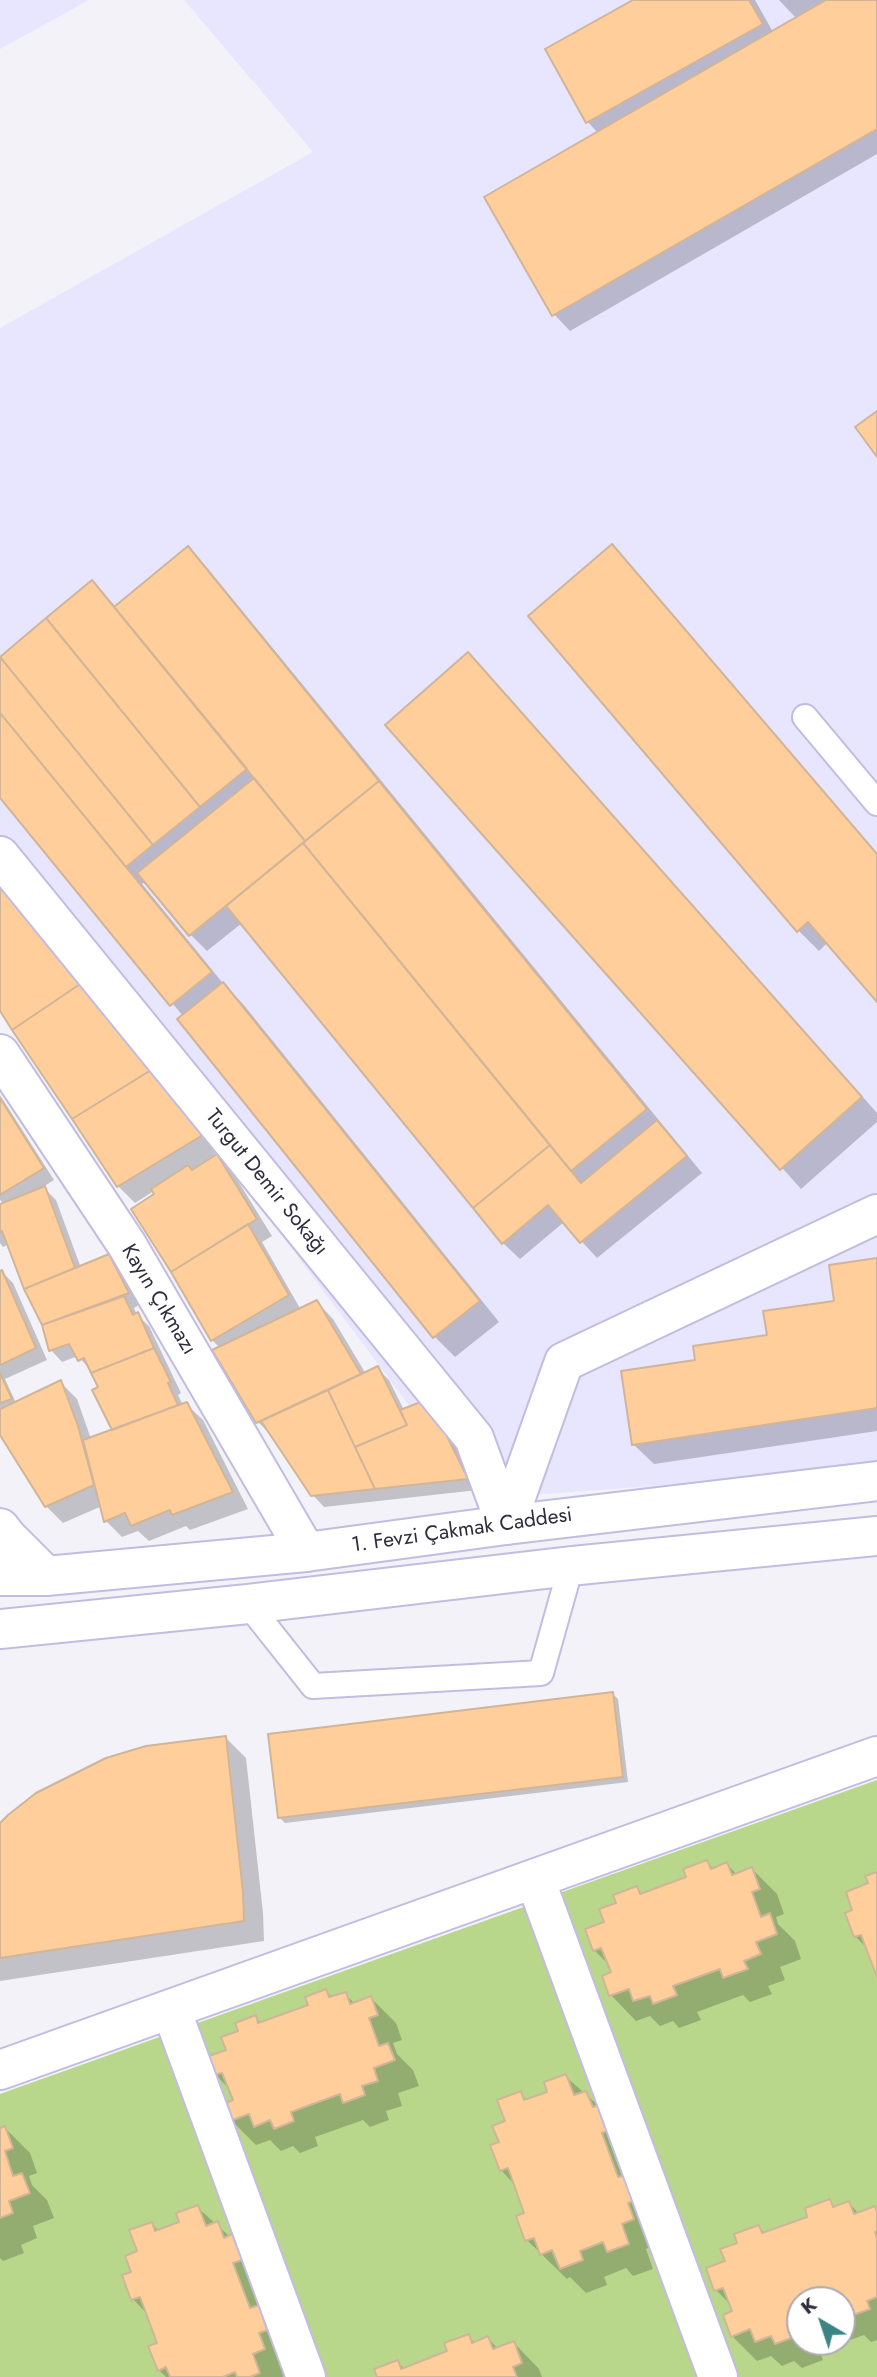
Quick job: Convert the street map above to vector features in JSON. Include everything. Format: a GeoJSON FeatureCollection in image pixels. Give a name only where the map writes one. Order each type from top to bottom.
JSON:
{"type":"FeatureCollection","features":[{"type":"Feature","properties":{"kind":"street","name":"Turgut Demir Sokağı"},"geometry":{"type":"LineString","coordinates":[[0,856],[474,1438],[506,1525]]}},
{"type":"Feature","properties":{"kind":"street","name":"Kayın Çıkmazı"},"geometry":{"type":"LineString","coordinates":[[0,1054],[127,1245],[306,1552]]}},
{"type":"Feature","properties":{"kind":"street"},"geometry":{"type":"LineString","coordinates":[[506,1525],[564,1362],[877,1214]]}},
{"type":"Feature","properties":{"kind":"street","name":"1. Fevzi Çakmak Caddesi"},"geometry":{"type":"LineString","coordinates":[[0,1576],[46,1576],[306,1552],[506,1525],[877,1481]]}},
{"type":"Feature","properties":{"kind":"street"},"geometry":{"type":"LineString","coordinates":[[0,1528],[46,1576]]}},
{"type":"Feature","properties":{"kind":"street"},"geometry":{"type":"LineString","coordinates":[[0,1629],[248,1604],[571,1566],[877,1536]]}},
{"type":"Feature","properties":{"kind":"street"},"geometry":{"type":"LineString","coordinates":[[0,2070],[877,1756]]}},
{"type":"Feature","properties":{"kind":"street"},"geometry":{"type":"LineString","coordinates":[[535,1879],[718,2377]]}},
{"type":"Feature","properties":{"kind":"street"},"geometry":{"type":"LineString","coordinates":[[171,2009],[306,2377]]}},
{"type":"Feature","properties":{"kind":"lane"},"geometry":{"type":"LineString","coordinates":[[806,717],[877,803]]}},
{"type":"Feature","properties":{"kind":"lane"},"geometry":{"type":"LineString","coordinates":[[248,1604],[313,1686],[541,1672],[571,1566]]}},
{"type":"Feature","properties":{"kind":"shaded area"},"geometry":{"type":"Polygon","coordinates":[[[0,0],[89,0],[0,49],[0,0]]]}},
{"type":"Feature","properties":{"kind":"shaded area"},"geometry":{"type":"Polygon","coordinates":[[[184,0],[877,0],[877,1469],[479,1499],[0,859],[0,328],[313,152],[184,0]]]}},
{"type":"Feature","properties":{"kind":"green space"},"geometry":{"type":"Polygon","coordinates":[[[877,1780],[877,2377],[731,2377],[554,1895],[877,1780]]]}},
{"type":"Feature","properties":{"kind":"green space"},"geometry":{"type":"Polygon","coordinates":[[[532,1904],[705,2377],[321,2377],[192,2025],[532,1904]]]}},
{"type":"Feature","properties":{"kind":"green space"},"geometry":{"type":"Polygon","coordinates":[[[165,2035],[290,2377],[0,2377],[0,2094],[165,2035]]]}},
{"type":"Feature","properties":{"kind":"building"},"geometry":{"type":"Polygon","coordinates":[[[633,0],[749,0],[763,24],[586,123],[545,49],[633,0]]]}},
{"type":"Feature","properties":{"kind":"building"},"geometry":{"type":"Polygon","coordinates":[[[826,0],[877,0],[877,129],[552,316],[484,197],[826,0]]]}},
{"type":"Feature","properties":{"kind":"building"},"geometry":{"type":"Polygon","coordinates":[[[877,411],[877,457],[855,427],[877,411]]]}},
{"type":"Feature","properties":{"kind":"building"},"geometry":{"type":"Polygon","coordinates":[[[612,544],[877,854],[877,1002],[808,922],[797,932],[528,616],[612,544]]]}},
{"type":"Feature","properties":{"kind":"building"},"geometry":{"type":"Polygon","coordinates":[[[188,546],[379,781],[305,841],[114,607],[188,546]]]}},
{"type":"Feature","properties":{"kind":"building"},"geometry":{"type":"Polygon","coordinates":[[[92,580],[247,769],[200,807],[46,618],[92,580]]]}},
{"type":"Feature","properties":{"kind":"building"},"geometry":{"type":"Polygon","coordinates":[[[46,618],[200,807],[153,845],[0,657],[46,618]]]}},
{"type":"Feature","properties":{"kind":"building"},"geometry":{"type":"Polygon","coordinates":[[[468,652],[862,1097],[780,1170],[385,725],[468,652]]]}},
{"type":"Feature","properties":{"kind":"building"},"geometry":{"type":"Polygon","coordinates":[[[0,657],[153,845],[126,867],[0,713],[0,657]]]}},
{"type":"Feature","properties":{"kind":"building"},"geometry":{"type":"Polygon","coordinates":[[[0,713],[212,972],[170,1006],[0,798],[0,713]]]}},
{"type":"Feature","properties":{"kind":"building"},"geometry":{"type":"Polygon","coordinates":[[[254,778],[305,841],[189,936],[137,873],[254,778]]]}},
{"type":"Feature","properties":{"kind":"building"},"geometry":{"type":"Polygon","coordinates":[[[379,781],[647,1109],[571,1171],[303,843],[379,781]]]}},
{"type":"Feature","properties":{"kind":"building"},"geometry":{"type":"Polygon","coordinates":[[[303,843],[550,1145],[473,1208],[226,906],[303,843]]]}},
{"type":"Feature","properties":{"kind":"building"},"geometry":{"type":"Polygon","coordinates":[[[0,873],[89,978],[12,1030],[0,1011],[0,873]]]}},
{"type":"Feature","properties":{"kind":"building"},"geometry":{"type":"Polygon","coordinates":[[[89,978],[156,1067],[72,1119],[12,1030],[89,978]]]}},
{"type":"Feature","properties":{"kind":"building"},"geometry":{"type":"Polygon","coordinates":[[[223,982],[480,1301],[433,1338],[177,1019],[223,982]]]}},
{"type":"Feature","properties":{"kind":"building"},"geometry":{"type":"Polygon","coordinates":[[[156,1067],[206,1133],[117,1187],[72,1119],[156,1067]]]}},
{"type":"Feature","properties":{"kind":"building"},"geometry":{"type":"Polygon","coordinates":[[[0,1098],[44,1168],[0,1195],[0,1098]]]}},
{"type":"Feature","properties":{"kind":"building"},"geometry":{"type":"Polygon","coordinates":[[[657,1120],[687,1156],[580,1243],[548,1205],[502,1244],[473,1208],[550,1145],[581,1183],[657,1120]]]}},
{"type":"Feature","properties":{"kind":"building"},"geometry":{"type":"Polygon","coordinates":[[[217,1154],[257,1219],[171,1272],[131,1209],[154,1194],[151,1189],[188,1165],[192,1170],[217,1154]]]}},
{"type":"Feature","properties":{"kind":"building"},"geometry":{"type":"Polygon","coordinates":[[[45,1186],[75,1268],[24,1289],[2,1231],[0,1232],[0,1204],[45,1186]]]}},
{"type":"Feature","properties":{"kind":"building"},"geometry":{"type":"Polygon","coordinates":[[[248,1224],[289,1295],[211,1341],[171,1272],[248,1224]]]}},
{"type":"Feature","properties":{"kind":"building"},"geometry":{"type":"Polygon","coordinates":[[[109,1254],[129,1293],[42,1325],[24,1289],[109,1254]]]}},
{"type":"Feature","properties":{"kind":"building"},"geometry":{"type":"Polygon","coordinates":[[[877,1258],[877,1408],[632,1445],[621,1371],[695,1360],[693,1346],[767,1335],[763,1311],[834,1301],[829,1265],[877,1258]]]}},
{"type":"Feature","properties":{"kind":"building"},"geometry":{"type":"Polygon","coordinates":[[[2,1270],[36,1348],[0,1365],[0,1271],[2,1270]]]}},
{"type":"Feature","properties":{"kind":"building"},"geometry":{"type":"Polygon","coordinates":[[[124,1296],[133,1315],[138,1312],[154,1348],[91,1373],[84,1358],[78,1361],[69,1344],[49,1351],[42,1325],[124,1296]]]}},
{"type":"Feature","properties":{"kind":"building"},"geometry":{"type":"Polygon","coordinates":[[[317,1300],[361,1374],[256,1423],[212,1350],[317,1300]]]}},
{"type":"Feature","properties":{"kind":"building"},"geometry":{"type":"Polygon","coordinates":[[[154,1348],[171,1382],[168,1383],[178,1405],[112,1430],[92,1390],[98,1387],[91,1373],[154,1348]]]}},
{"type":"Feature","properties":{"kind":"building"},"geometry":{"type":"Polygon","coordinates":[[[378,1366],[407,1425],[355,1447],[328,1390],[378,1366]]]}},
{"type":"Feature","properties":{"kind":"building"},"geometry":{"type":"Polygon","coordinates":[[[0,1373],[12,1399],[0,1403],[0,1373]]]}},
{"type":"Feature","properties":{"kind":"building"},"geometry":{"type":"Polygon","coordinates":[[[61,1380],[78,1426],[94,1485],[45,1507],[0,1435],[0,1409],[61,1380]]]}},
{"type":"Feature","properties":{"kind":"building"},"geometry":{"type":"Polygon","coordinates":[[[328,1390],[375,1489],[311,1496],[261,1421],[328,1390]]]}},
{"type":"Feature","properties":{"kind":"building"},"geometry":{"type":"Polygon","coordinates":[[[426,1400],[468,1479],[375,1489],[355,1447],[407,1425],[400,1410],[426,1400]]]}},
{"type":"Feature","properties":{"kind":"building"},"geometry":{"type":"Polygon","coordinates":[[[187,1402],[233,1492],[172,1515],[170,1510],[131,1526],[125,1513],[104,1522],[83,1440],[187,1402]]]}},
{"type":"Feature","properties":{"kind":"building"},"geometry":{"type":"Polygon","coordinates":[[[613,1692],[623,1777],[278,1818],[268,1734],[613,1692]]]}},
{"type":"Feature","properties":{"kind":"building"},"geometry":{"type":"Polygon","coordinates":[[[226,1736],[244,1921],[0,1958],[0,1823],[8,1815],[36,1793],[106,1758],[146,1746],[226,1736]]]}},
{"type":"Feature","properties":{"kind":"building"},"geometry":{"type":"Polygon","coordinates":[[[707,1860],[711,1869],[727,1862],[732,1875],[752,1867],[760,1889],[752,1892],[761,1917],[770,1913],[777,1934],[756,1942],[761,1954],[744,1961],[748,1969],[723,1978],[720,1969],[673,1986],[677,1995],[653,2004],[650,1996],[633,2001],[629,1989],[609,1996],[602,1976],[611,1972],[601,1948],[593,1951],[585,1929],[604,1922],[599,1909],[616,1903],[613,1895],[637,1886],[640,1894],[686,1877],[683,1869],[707,1860]]]}},
{"type":"Feature","properties":{"kind":"building"},"geometry":{"type":"Polygon","coordinates":[[[877,1872],[877,1977],[861,1935],[854,1937],[845,1913],[852,1910],[846,1892],[868,1883],[865,1876],[877,1872]]]}},
{"type":"Feature","properties":{"kind":"building"},"geometry":{"type":"Polygon","coordinates":[[[326,1989],[329,1997],[346,1992],[350,2004],[371,1996],[378,2015],[369,2018],[379,2046],[388,2043],[395,2060],[374,2068],[378,2081],[362,2086],[365,2095],[343,2103],[340,2094],[291,2112],[294,2121],[274,2129],[270,2120],[254,2127],[249,2114],[230,2121],[224,2104],[233,2100],[222,2073],[213,2075],[206,2057],[226,2050],[221,2037],[238,2031],[235,2023],[256,2015],[258,2023],[308,2005],[305,1997],[326,1989]]]}},
{"type":"Feature","properties":{"kind":"building"},"geometry":{"type":"Polygon","coordinates":[[[566,2074],[574,2095],[586,2091],[593,2107],[601,2104],[610,2130],[602,2133],[618,2177],[627,2175],[636,2200],[628,2203],[634,2219],[622,2224],[629,2244],[607,2252],[603,2242],[580,2251],[583,2260],[560,2269],[552,2250],[540,2255],[534,2238],[525,2241],[516,2216],[524,2213],[508,2168],[500,2171],[490,2145],[499,2142],[492,2126],[505,2121],[497,2100],[521,2091],[524,2100],[547,2092],[544,2082],[566,2074]]]}},
{"type":"Feature","properties":{"kind":"building"},"geometry":{"type":"Polygon","coordinates":[[[5,2126],[13,2148],[5,2151],[13,2176],[22,2173],[30,2193],[9,2201],[13,2213],[0,2218],[0,2128],[5,2126]]]}},
{"type":"Feature","properties":{"kind":"building"},"geometry":{"type":"Polygon","coordinates":[[[830,2199],[833,2207],[849,2201],[854,2214],[875,2206],[877,2297],[867,2301],[870,2309],[856,2314],[856,2286],[786,2286],[786,2340],[775,2344],[771,2336],[755,2342],[750,2329],[731,2337],[723,2315],[732,2311],[723,2288],[714,2291],[706,2268],[725,2261],[720,2249],[737,2243],[734,2234],[759,2225],[762,2233],[807,2217],[805,2208],[830,2199]]]}},
{"type":"Feature","properties":{"kind":"building"},"geometry":{"type":"Polygon","coordinates":[[[198,2205],[206,2226],[218,2221],[224,2238],[232,2234],[242,2260],[233,2263],[250,2308],[259,2305],[267,2330],[259,2333],[265,2349],[253,2354],[260,2373],[250,2377],[237,2377],[235,2372],[223,2377],[170,2377],[166,2367],[158,2371],[148,2346],[157,2343],[140,2297],[131,2300],[122,2275],[131,2272],[125,2256],[137,2251],[129,2230],[152,2222],[155,2231],[179,2222],[176,2213],[198,2205]]]}},
{"type":"Feature","properties":{"kind":"building"},"geometry":{"type":"Polygon","coordinates":[[[469,2334],[472,2343],[488,2336],[493,2349],[514,2341],[522,2363],[513,2367],[517,2377],[377,2377],[374,2369],[398,2360],[401,2369],[447,2351],[444,2343],[469,2334]]]}}]}
